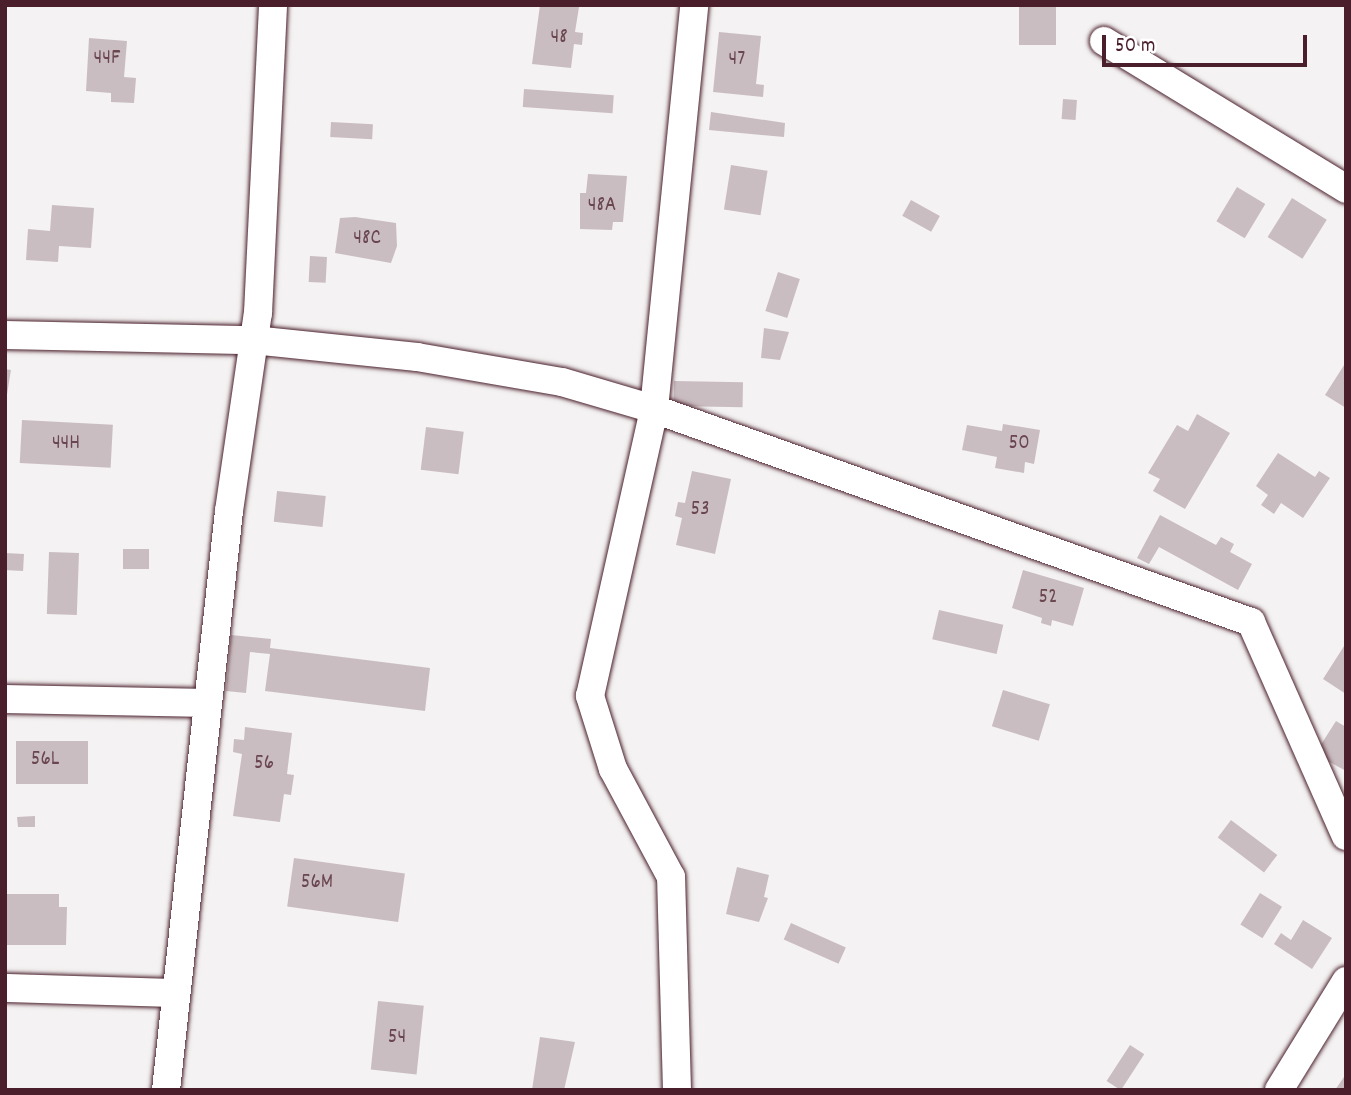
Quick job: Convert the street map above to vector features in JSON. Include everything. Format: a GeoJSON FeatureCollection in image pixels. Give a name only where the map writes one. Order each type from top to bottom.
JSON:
{"type":"FeatureCollection","features":[{"type":"Feature","properties":{"kind":"street"},"geometry":{"type":"LineString","coordinates":[[166,1090],[208,703],[253,340],[271,114],[273,5]]}},
{"type":"Feature","properties":{"kind":"street"},"geometry":{"type":"LineString","coordinates":[[677,1090],[671,877],[613,768],[590,696],[654,410],[694,5]]}},
{"type":"Feature","properties":{"kind":"street"},"geometry":{"type":"LineString","coordinates":[[1104,41],[1346,189]]}},
{"type":"Feature","properties":{"kind":"street"},"geometry":{"type":"LineString","coordinates":[[5,335],[253,340],[417,357],[562,382],[654,410],[1251,622],[1346,836]]}},
{"type":"Feature","properties":{"kind":"street"},"geometry":{"type":"LineString","coordinates":[[5,699],[208,703]]}},
{"type":"Feature","properties":{"kind":"street"},"geometry":{"type":"LineString","coordinates":[[1279,1090],[1346,981]]}},
{"type":"Feature","properties":{"kind":"street"},"geometry":{"type":"LineString","coordinates":[[5,988],[176,993]]}},
{"type":"Feature","properties":{"kind":"building"},"geometry":{"type":"Polygon","coordinates":[[[540,5],[579,7],[575,32],[583,33],[582,45],[574,44],[571,68],[532,64],[540,5]]]}},
{"type":"Feature","properties":{"kind":"building"},"geometry":{"type":"Polygon","coordinates":[[[1019,5],[1056,5],[1056,45],[1019,45],[1019,5]]]}},
{"type":"Feature","properties":{"kind":"building"},"geometry":{"type":"Polygon","coordinates":[[[719,32],[761,36],[756,84],[764,85],[763,97],[713,92],[719,32]]]}},
{"type":"Feature","properties":{"kind":"building"},"geometry":{"type":"Polygon","coordinates":[[[89,38],[127,41],[124,77],[136,78],[134,103],[111,102],[111,93],[86,91],[89,38]]]}},
{"type":"Feature","properties":{"kind":"building"},"geometry":{"type":"Polygon","coordinates":[[[524,89],[614,95],[613,113],[523,107],[524,89]]]}},
{"type":"Feature","properties":{"kind":"building"},"geometry":{"type":"Polygon","coordinates":[[[1063,99],[1077,100],[1076,120],[1062,119],[1063,99]]]}},
{"type":"Feature","properties":{"kind":"building"},"geometry":{"type":"Polygon","coordinates":[[[711,112],[785,123],[784,137],[709,130],[711,112]]]}},
{"type":"Feature","properties":{"kind":"building"},"geometry":{"type":"Polygon","coordinates":[[[331,122],[373,124],[372,139],[330,137],[331,122]]]}},
{"type":"Feature","properties":{"kind":"building"},"geometry":{"type":"Polygon","coordinates":[[[731,165],[768,171],[761,215],[724,209],[731,165]]]}},
{"type":"Feature","properties":{"kind":"building"},"geometry":{"type":"Polygon","coordinates":[[[588,174],[627,176],[623,222],[613,222],[612,230],[580,229],[580,193],[586,193],[588,174]]]}},
{"type":"Feature","properties":{"kind":"building"},"geometry":{"type":"Polygon","coordinates":[[[1237,187],[1265,204],[1245,238],[1216,221],[1237,187]]]}},
{"type":"Feature","properties":{"kind":"building"},"geometry":{"type":"Polygon","coordinates":[[[1292,198],[1327,220],[1302,259],[1268,237],[1292,198]]]}},
{"type":"Feature","properties":{"kind":"building"},"geometry":{"type":"Polygon","coordinates":[[[911,200],[940,216],[931,232],[902,216],[911,200]]]}},
{"type":"Feature","properties":{"kind":"building"},"geometry":{"type":"Polygon","coordinates":[[[52,205],[94,208],[91,248],[59,246],[58,262],[26,260],[28,229],[50,231],[52,205]]]}},
{"type":"Feature","properties":{"kind":"building"},"geometry":{"type":"Polygon","coordinates":[[[355,217],[396,223],[397,246],[391,263],[335,253],[340,218],[355,217]]]}},
{"type":"Feature","properties":{"kind":"building"},"geometry":{"type":"Polygon","coordinates":[[[310,256],[327,257],[326,283],[309,282],[310,256]]]}},
{"type":"Feature","properties":{"kind":"building"},"geometry":{"type":"Polygon","coordinates":[[[778,272],[800,279],[787,318],[765,311],[778,272]]]}},
{"type":"Feature","properties":{"kind":"building"},"geometry":{"type":"Polygon","coordinates":[[[764,328],[789,332],[780,360],[761,358],[764,328]]]}},
{"type":"Feature","properties":{"kind":"building"},"geometry":{"type":"Polygon","coordinates":[[[1346,362],[1346,408],[1325,395],[1346,362]]]}},
{"type":"Feature","properties":{"kind":"building"},"geometry":{"type":"Polygon","coordinates":[[[5,369],[11,370],[5,397],[5,369]]]}},
{"type":"Feature","properties":{"kind":"building"},"geometry":{"type":"Polygon","coordinates":[[[674,381],[743,382],[743,407],[674,406],[674,381]]]}},
{"type":"Feature","properties":{"kind":"building"},"geometry":{"type":"Polygon","coordinates":[[[1197,414],[1230,433],[1185,509],[1153,491],[1160,479],[1148,473],[1177,425],[1188,431],[1197,414]]]}},
{"type":"Feature","properties":{"kind":"building"},"geometry":{"type":"Polygon","coordinates":[[[22,420],[113,425],[111,468],[20,463],[22,420]]]}},
{"type":"Feature","properties":{"kind":"building"},"geometry":{"type":"Polygon","coordinates":[[[1003,424],[1040,430],[1034,464],[1025,462],[1024,473],[995,468],[997,457],[962,450],[967,425],[1002,431],[1003,424]]]}},
{"type":"Feature","properties":{"kind":"building"},"geometry":{"type":"Polygon","coordinates":[[[426,427],[464,432],[458,474],[421,470],[426,427]]]}},
{"type":"Feature","properties":{"kind":"building"},"geometry":{"type":"Polygon","coordinates":[[[1278,453],[1315,477],[1319,471],[1330,478],[1303,518],[1281,503],[1274,514],[1261,505],[1268,495],[1256,486],[1278,453]]]}},
{"type":"Feature","properties":{"kind":"building"},"geometry":{"type":"Polygon","coordinates":[[[692,471],[731,479],[715,554],[676,545],[682,518],[675,516],[678,502],[685,503],[692,471]]]}},
{"type":"Feature","properties":{"kind":"building"},"geometry":{"type":"Polygon","coordinates":[[[277,491],[326,496],[322,527],[274,522],[277,491]]]}},
{"type":"Feature","properties":{"kind":"building"},"geometry":{"type":"Polygon","coordinates":[[[1160,515],[1216,545],[1221,537],[1234,544],[1230,552],[1252,564],[1238,590],[1159,547],[1149,564],[1137,558],[1160,515]]]}},
{"type":"Feature","properties":{"kind":"building"},"geometry":{"type":"Polygon","coordinates":[[[123,549],[149,549],[149,569],[123,569],[123,549]]]}},
{"type":"Feature","properties":{"kind":"building"},"geometry":{"type":"Polygon","coordinates":[[[49,552],[79,553],[77,615],[47,614],[49,552]]]}},
{"type":"Feature","properties":{"kind":"building"},"geometry":{"type":"Polygon","coordinates":[[[5,553],[24,554],[23,571],[5,570],[5,553]]]}},
{"type":"Feature","properties":{"kind":"building"},"geometry":{"type":"Polygon","coordinates":[[[1023,570],[1084,588],[1073,626],[1052,620],[1051,626],[1041,623],[1042,618],[1012,608],[1023,570]]]}},
{"type":"Feature","properties":{"kind":"building"},"geometry":{"type":"Polygon","coordinates":[[[939,610],[1003,625],[997,654],[932,639],[939,610]]]}},
{"type":"Feature","properties":{"kind":"building"},"geometry":{"type":"Polygon","coordinates":[[[231,635],[271,639],[270,648],[430,668],[425,711],[265,691],[270,654],[250,652],[246,693],[226,691],[231,635]]]}},
{"type":"Feature","properties":{"kind":"building"},"geometry":{"type":"Polygon","coordinates":[[[1346,643],[1346,694],[1323,679],[1346,643]]]}},
{"type":"Feature","properties":{"kind":"building"},"geometry":{"type":"Polygon","coordinates":[[[1003,690],[1050,704],[1039,741],[992,726],[1003,690]]]}},
{"type":"Feature","properties":{"kind":"building"},"geometry":{"type":"Polygon","coordinates":[[[1336,721],[1346,727],[1346,771],[1315,754],[1336,721]]]}},
{"type":"Feature","properties":{"kind":"building"},"geometry":{"type":"Polygon","coordinates":[[[245,727],[292,733],[287,774],[294,775],[291,795],[284,794],[280,822],[233,816],[242,754],[233,752],[234,739],[244,740],[245,727]]]}},
{"type":"Feature","properties":{"kind":"building"},"geometry":{"type":"Polygon","coordinates":[[[16,741],[88,741],[88,784],[16,784],[16,741]]]}},
{"type":"Feature","properties":{"kind":"building"},"geometry":{"type":"Polygon","coordinates":[[[35,816],[35,827],[18,827],[17,817],[35,816]]]}},
{"type":"Feature","properties":{"kind":"building"},"geometry":{"type":"Polygon","coordinates":[[[1231,820],[1277,855],[1264,872],[1218,838],[1231,820]]]}},
{"type":"Feature","properties":{"kind":"building"},"geometry":{"type":"Polygon","coordinates":[[[294,858],[405,874],[398,922],[287,907],[294,858]]]}},
{"type":"Feature","properties":{"kind":"building"},"geometry":{"type":"Polygon","coordinates":[[[737,867],[769,875],[764,897],[768,898],[759,922],[726,914],[737,867]]]}},
{"type":"Feature","properties":{"kind":"building"},"geometry":{"type":"Polygon","coordinates":[[[1260,893],[1282,907],[1262,938],[1240,924],[1260,893]]]}},
{"type":"Feature","properties":{"kind":"building"},"geometry":{"type":"Polygon","coordinates":[[[5,894],[59,894],[59,907],[67,907],[66,945],[5,945],[5,894]]]}},
{"type":"Feature","properties":{"kind":"building"},"geometry":{"type":"Polygon","coordinates":[[[1303,920],[1332,938],[1312,969],[1274,944],[1281,933],[1291,940],[1303,920]]]}},
{"type":"Feature","properties":{"kind":"building"},"geometry":{"type":"Polygon","coordinates":[[[791,923],[846,947],[838,964],[784,939],[791,923]]]}},
{"type":"Feature","properties":{"kind":"building"},"geometry":{"type":"Polygon","coordinates":[[[378,1001],[424,1006],[417,1074],[371,1070],[378,1001]]]}},
{"type":"Feature","properties":{"kind":"building"},"geometry":{"type":"Polygon","coordinates":[[[540,1037],[575,1042],[564,1090],[532,1090],[540,1037]]]}},
{"type":"Feature","properties":{"kind":"building"},"geometry":{"type":"Polygon","coordinates":[[[1130,1045],[1144,1054],[1121,1090],[1107,1081],[1130,1045]]]}},
{"type":"Feature","properties":{"kind":"building"},"geometry":{"type":"Polygon","coordinates":[[[1346,1074],[1346,1090],[1335,1090],[1346,1074]]]}}]}
